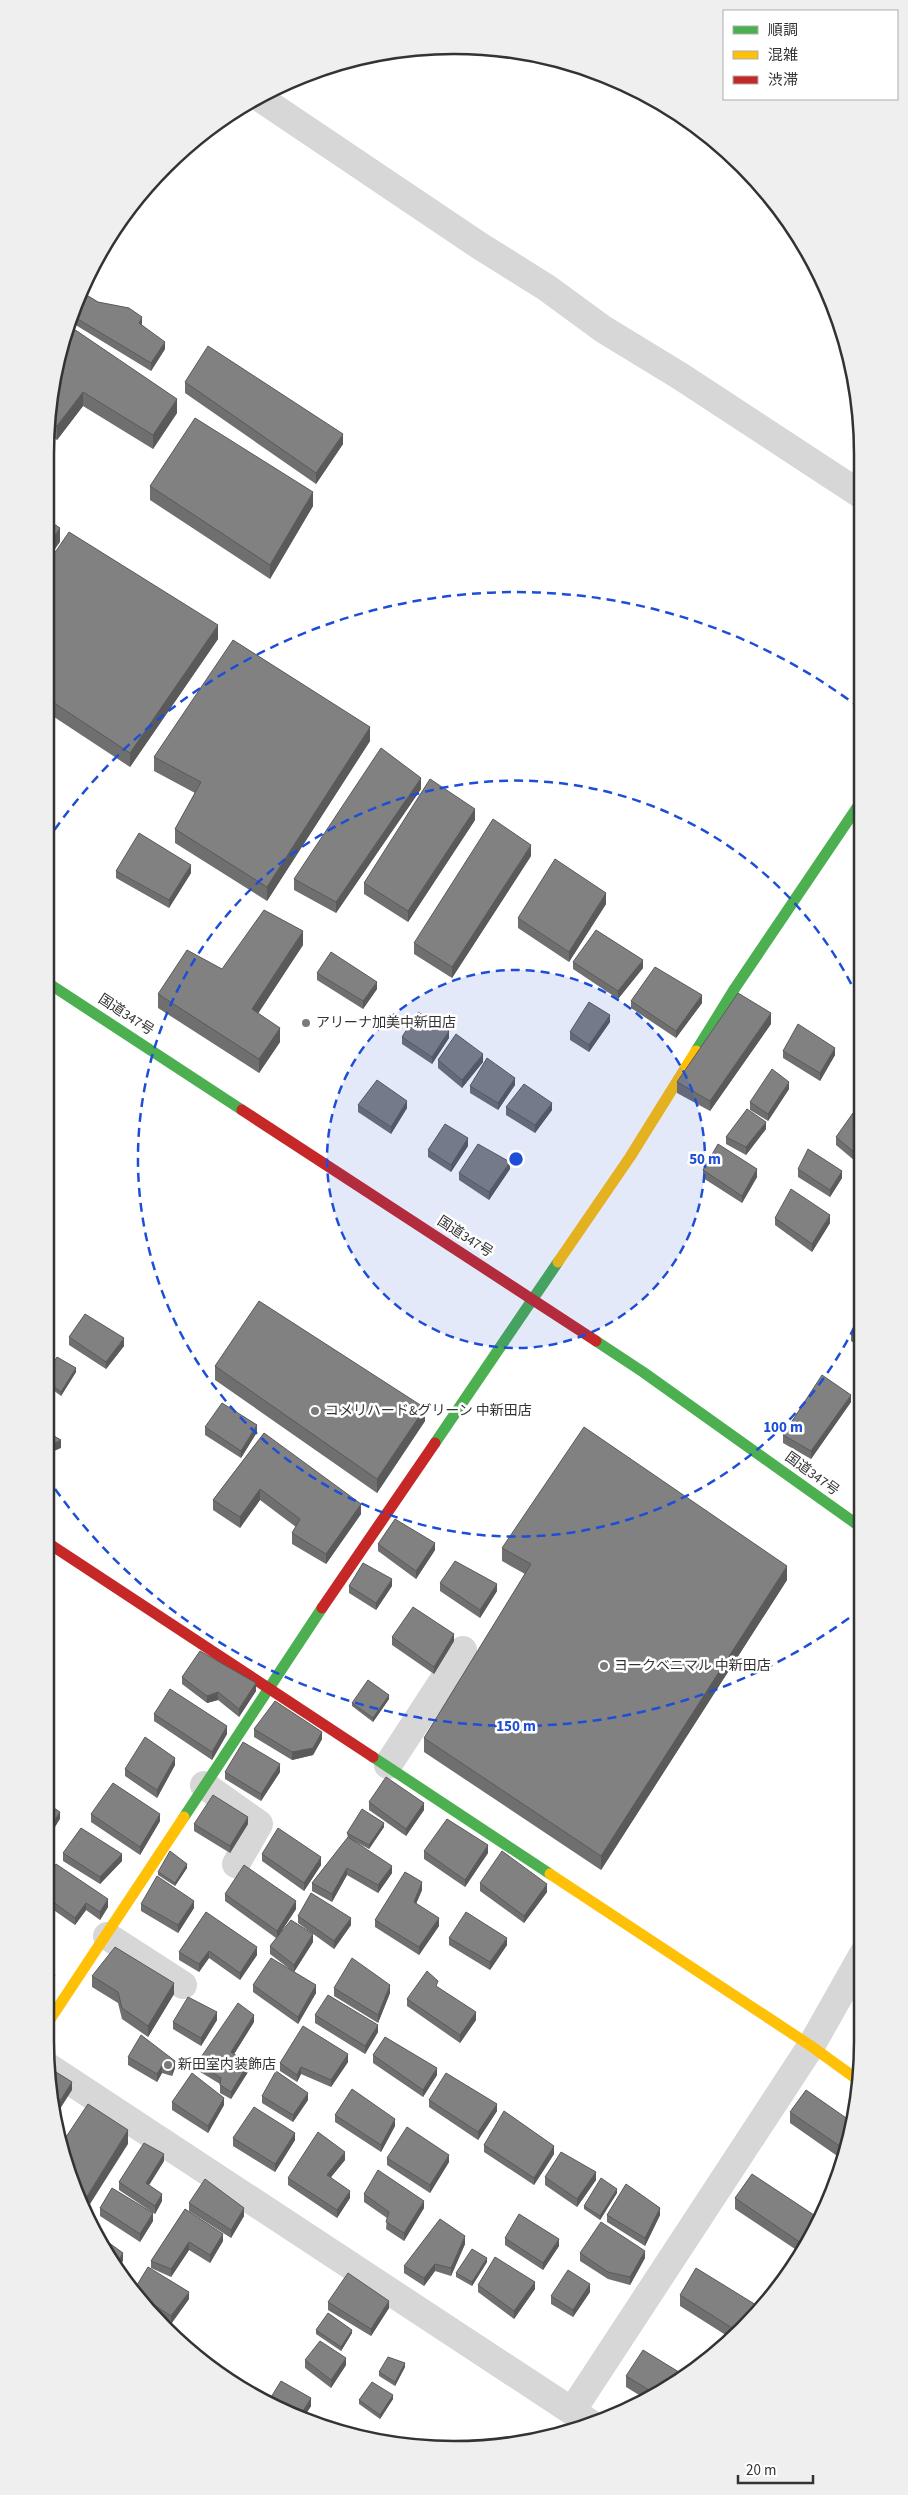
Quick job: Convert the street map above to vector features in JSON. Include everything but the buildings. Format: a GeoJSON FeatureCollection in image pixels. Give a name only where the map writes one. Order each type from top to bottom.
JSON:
{"type":"FeatureCollection","features":[{"type":"Feature","properties":{"kind":"main road"},"geometry":{"type":"LineString","coordinates":[[54,2013],[107,1936],[267,1688],[630,1157],[736,988],[854,812]]}},
{"type":"Feature","properties":{"kind":"main road","name":"国道347号"},"geometry":{"type":"LineString","coordinates":[[54,986],[643,1372],[854,1522]]}},
{"type":"Feature","properties":{"kind":"main road"},"geometry":{"type":"LineString","coordinates":[[54,1547],[267,1688],[388,1765],[811,2046],[852,2076]]}},
{"type":"Feature","properties":{"kind":"street"},"geometry":{"type":"LineString","coordinates":[[265,101],[480,246],[547,288],[603,329],[680,376],[854,490]]}},
{"type":"Feature","properties":{"kind":"street"},"geometry":{"type":"LineString","coordinates":[[388,1765],[463,1650]]}},
{"type":"Feature","properties":{"kind":"street"},"geometry":{"type":"LineString","coordinates":[[204,1785],[259,1824],[236,1864]]}},
{"type":"Feature","properties":{"kind":"street"},"geometry":{"type":"LineString","coordinates":[[107,1936],[183,1985]]}},
{"type":"Feature","properties":{"kind":"street"},"geometry":{"type":"LineString","coordinates":[[55,2071],[581,2417],[811,2046],[854,1970]]}},
{"type":"Feature","properties":{"kind":"traffic: fast"},"geometry":{"type":"LineString","coordinates":[[696,1051],[735,988],[854,812]]}},
{"type":"Feature","properties":{"kind":"traffic: fast"},"geometry":{"type":"LineString","coordinates":[[54,987],[242,1110]]}},
{"type":"Feature","properties":{"kind":"traffic: fast"},"geometry":{"type":"LineString","coordinates":[[435,1443],[558,1262]]}},
{"type":"Feature","properties":{"kind":"traffic: fast"},"geometry":{"type":"LineString","coordinates":[[596,1341],[643,1372],[854,1522]]}},
{"type":"Feature","properties":{"kind":"traffic: fast"},"geometry":{"type":"LineString","coordinates":[[184,1817],[322,1608]]}},
{"type":"Feature","properties":{"kind":"traffic: fast"},"geometry":{"type":"LineString","coordinates":[[373,1757],[550,1874]]}},
{"type":"Feature","properties":{"kind":"traffic: slow"},"geometry":{"type":"LineString","coordinates":[[558,1262],[630,1157],[696,1051]]}},
{"type":"Feature","properties":{"kind":"traffic: slow"},"geometry":{"type":"LineString","coordinates":[[54,2013],[184,1817]]}},
{"type":"Feature","properties":{"kind":"traffic: slow"},"geometry":{"type":"LineString","coordinates":[[550,1874],[811,2046],[852,2076]]}},
{"type":"Feature","properties":{"kind":"traffic: jam"},"geometry":{"type":"LineString","coordinates":[[242,1110],[596,1341]]}},
{"type":"Feature","properties":{"kind":"traffic: jam"},"geometry":{"type":"LineString","coordinates":[[322,1608],[435,1443]]}},
{"type":"Feature","properties":{"kind":"traffic: jam"},"geometry":{"type":"LineString","coordinates":[[54,1547],[373,1757]]}},
{"type":"Feature","properties":{"kind":"place","name":"アリーナ加美中新田店"},"geometry":{"type":"Point","coordinates":[306,1023]}},
{"type":"Feature","properties":{"kind":"place","name":"コメリハード&グリーン 中新田店"},"geometry":{"type":"Point","coordinates":[315,1411]}},
{"type":"Feature","properties":{"kind":"place","name":"ヨークベニマル 中新田店"},"geometry":{"type":"Point","coordinates":[604,1666]}},
{"type":"Feature","properties":{"kind":"place","name":"新田室内装飾店"},"geometry":{"type":"Point","coordinates":[168,2065]}}]}
